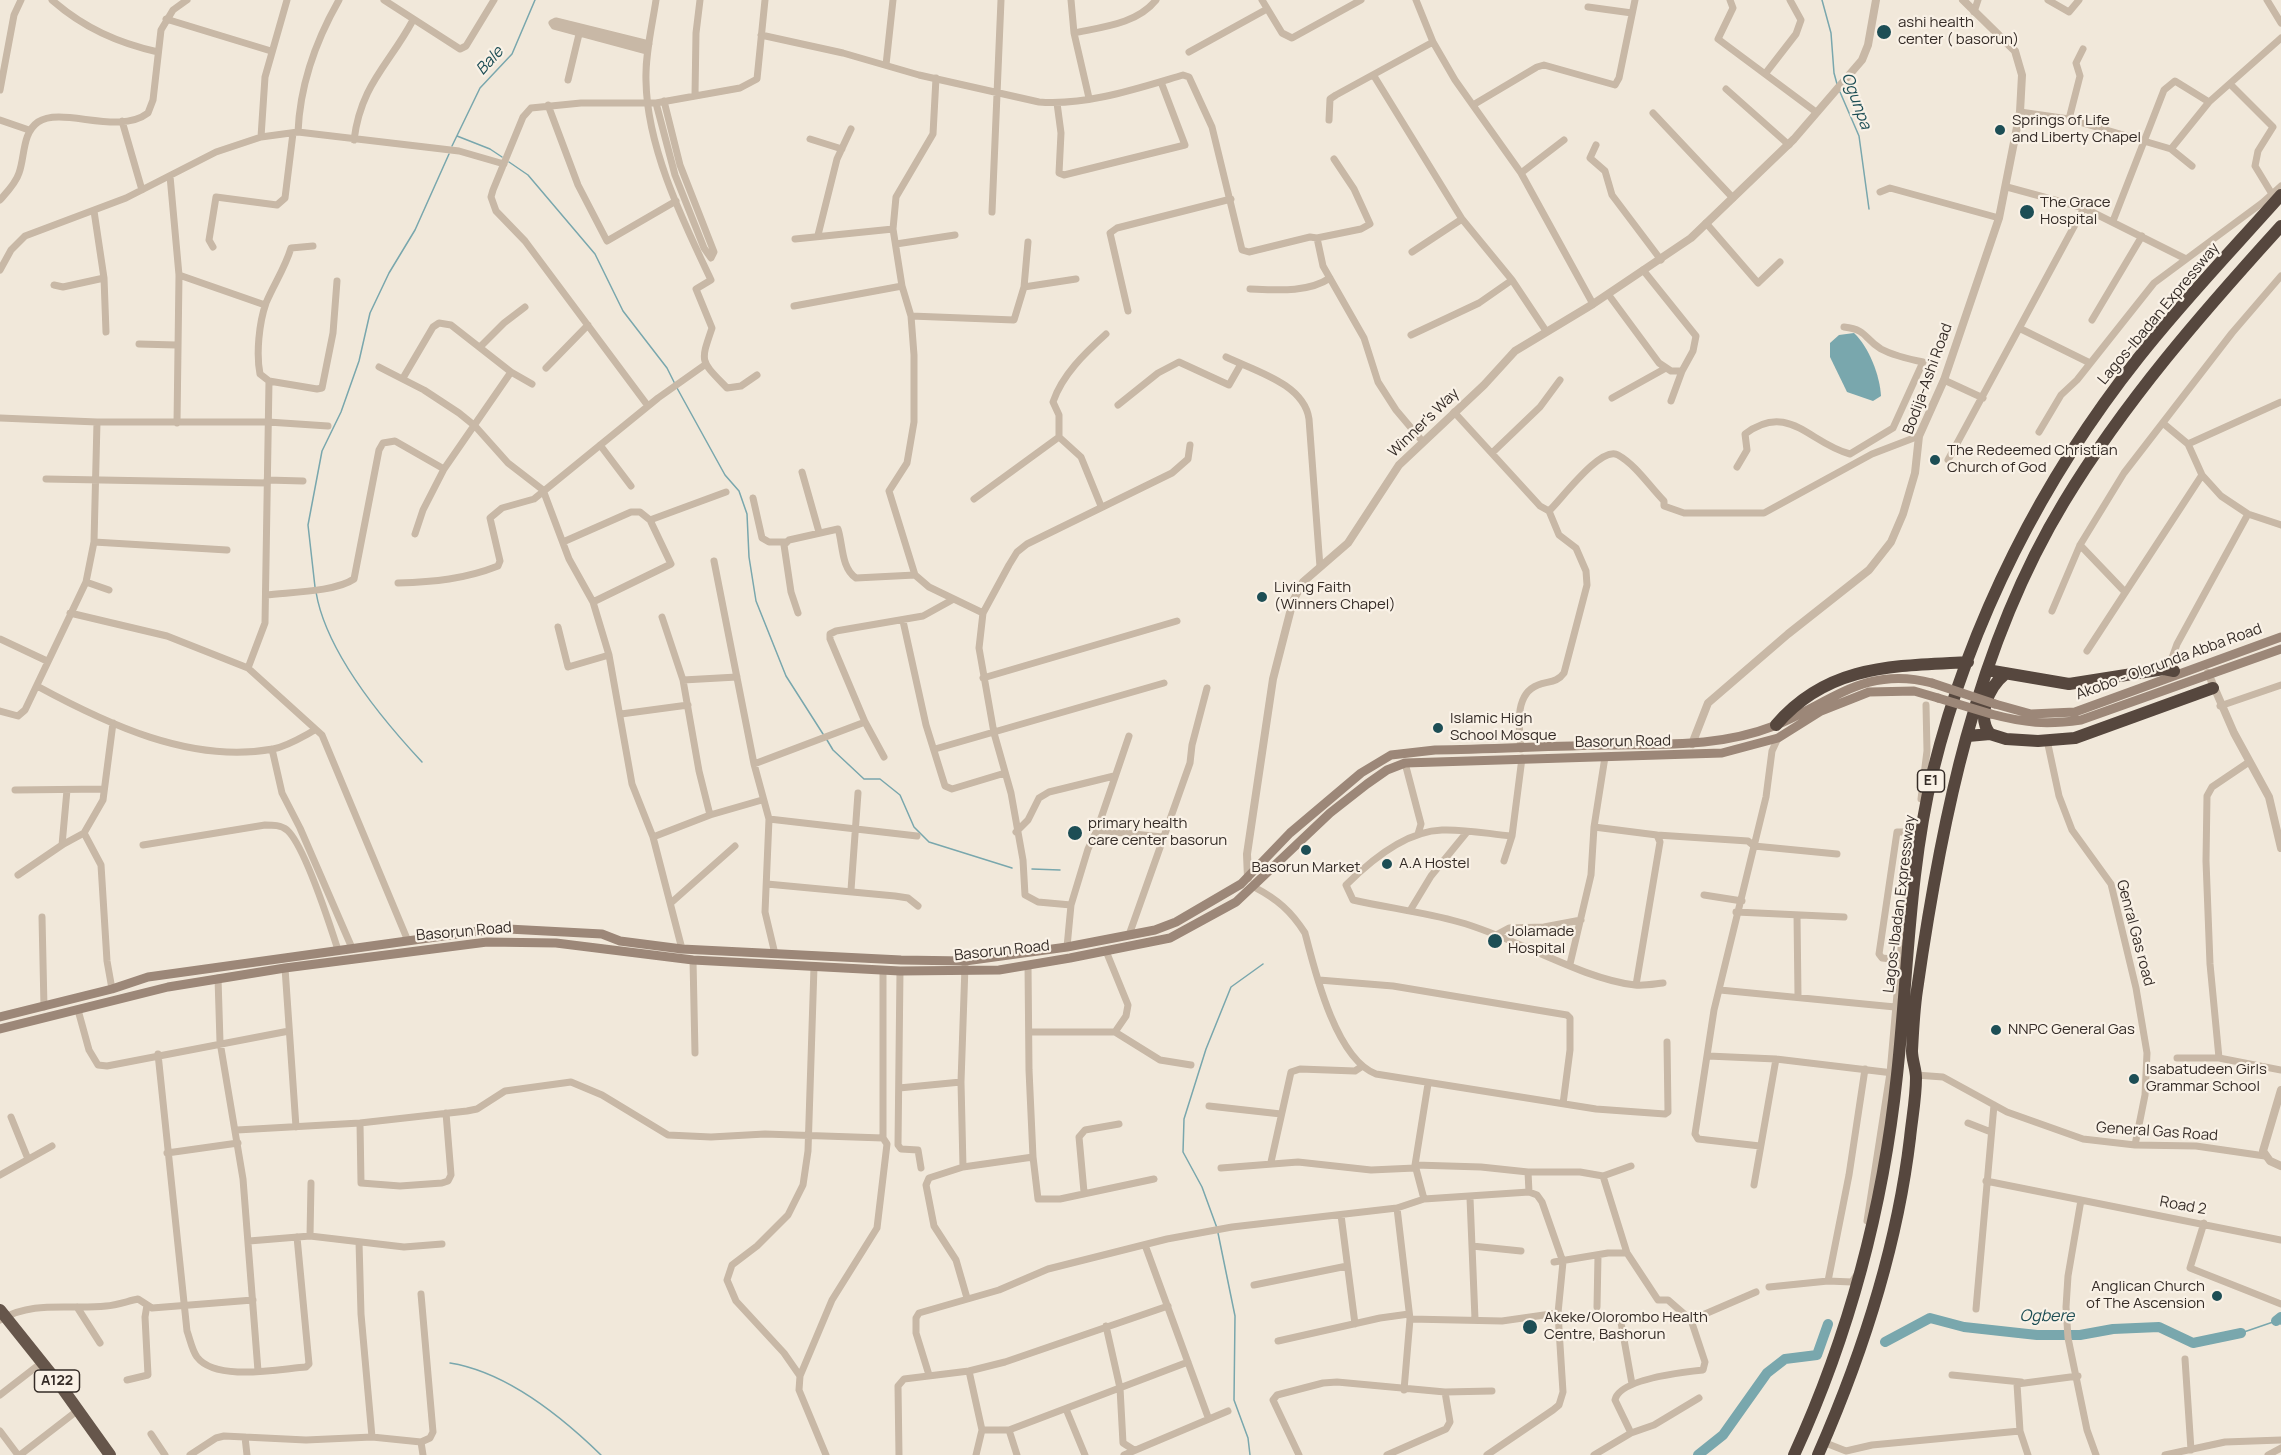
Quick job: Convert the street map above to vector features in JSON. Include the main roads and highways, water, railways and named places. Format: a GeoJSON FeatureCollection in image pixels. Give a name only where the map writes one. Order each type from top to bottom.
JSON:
{"type":"FeatureCollection","features":[{"type":"Feature","properties":{"kind":"highway","name":"Lagos-Ibadan Expressway"},"geometry":{"type":"LineString","coordinates":[[1794,1455],[1834,1360],[1862,1274],[1878,1206],[1920,841],[1933,774],[1968,662],[1992,601],[2033,516],[2092,419],[2155,337],[2277,195]]}},
{"type":"Feature","properties":{"kind":"highway","name":"Lagos-Ibadan Expressway"},"geometry":{"type":"LineString","coordinates":[[1818,1455],[1853,1369],[1883,1272],[1908,1153],[1916,1074],[1912,1055],[1916,994],[1941,841],[1987,670],[2032,565],[2062,505],[2092,458],[2161,362],[2281,226]]}},
{"type":"Feature","properties":{"kind":"highway"},"geometry":{"type":"LineString","coordinates":[[1776,725],[1792,706],[1816,690],[1861,672],[1877,668],[1968,662]]}},
{"type":"Feature","properties":{"kind":"highway"},"geometry":{"type":"LineString","coordinates":[[1987,670],[2069,684],[2088,683],[2146,671],[2179,673]]}},
{"type":"Feature","properties":{"kind":"highway"},"geometry":{"type":"LineString","coordinates":[[1990,734],[1983,721],[1989,693],[2005,674]]}},
{"type":"Feature","properties":{"kind":"highway"},"geometry":{"type":"LineString","coordinates":[[1968,736],[1990,734],[2006,739],[2047,740],[2075,738],[2213,688]]}},
{"type":"Feature","properties":{"kind":"highway","name":"A122"},"geometry":{"type":"LineString","coordinates":[[1,1318],[103,1455]]}},
{"type":"Feature","properties":{"kind":"highway","name":"A122"},"geometry":{"type":"LineString","coordinates":[[1,1318],[60,1385],[110,1455]]}},
{"type":"Feature","properties":{"kind":"main road","name":"Akobo - Olorunda Abba Road"},"geometry":{"type":"LineString","coordinates":[[1993,709],[2031,714],[2075,712],[2281,638]]}},
{"type":"Feature","properties":{"kind":"main road","name":"Akobo - Olorunda Abba Road"},"geometry":{"type":"LineString","coordinates":[[1993,709],[2025,723],[2053,724],[2081,720],[2208,673],[2281,649]]}},
{"type":"Feature","properties":{"kind":"main road","name":"Basorun Road"},"geometry":{"type":"LineString","coordinates":[[0,1029],[168,987],[218,978],[510,941],[556,943],[693,960],[814,967],[964,972],[1028,966],[1170,938],[1236,902],[1330,813],[1380,774],[1405,763],[1521,753],[1719,742],[1776,725],[1836,693],[1870,681],[1890,677],[1932,683],[1993,709]]}},
{"type":"Feature","properties":{"kind":"main road","name":"Basorun Road"},"geometry":{"type":"LineString","coordinates":[[0,1017],[112,989],[148,977],[508,929],[602,934],[620,941],[682,949],[965,962],[1067,947],[1166,927],[1230,891],[1248,878],[1290,833],[1361,774],[1390,755],[1435,750],[1605,757],[1714,754],[1778,738],[1821,711],[1869,692],[1914,691],[1993,709]]}},
{"type":"Feature","properties":{"kind":"main road"},"geometry":{"type":"LineString","coordinates":[[1435,750],[1436,761]]}},
{"type":"Feature","properties":{"kind":"main road"},"geometry":{"type":"LineString","coordinates":[[15,1014],[18,1026]]}},
{"type":"Feature","properties":{"kind":"water"},"geometry":{"type":"Polygon","coordinates":[[[1854,333],[1873,362],[1881,396],[1873,401],[1847,392],[1830,357],[1830,343],[1839,335],[1854,333]]]}},
{"type":"Feature","properties":{"kind":"waterway","name":"Bale"},"geometry":{"type":"LineString","coordinates":[[452,146],[480,88],[512,54],[535,0]]}},
{"type":"Feature","properties":{"kind":"waterway","name":"Ogunpa"},"geometry":{"type":"LineString","coordinates":[[1822,0],[1831,33],[1837,84]]}},
{"type":"Feature","properties":{"kind":"waterway","name":"Ogunpa"},"geometry":{"type":"LineString","coordinates":[[1840,92],[1859,136],[1869,209]]}},
{"type":"Feature","properties":{"kind":"waterway"},"geometry":{"type":"LineString","coordinates":[[457,136],[490,149],[502,157]]}},
{"type":"Feature","properties":{"kind":"waterway"},"geometry":{"type":"LineString","coordinates":[[315,587],[308,525],[322,451],[341,412],[359,361],[370,313],[389,273],[415,230],[449,154]]}},
{"type":"Feature","properties":{"kind":"waterway"},"geometry":{"type":"LineString","coordinates":[[509,162],[528,175],[595,254],[623,311],[667,368],[675,384]]}},
{"type":"Feature","properties":{"kind":"waterway"},"geometry":{"type":"LineString","coordinates":[[677,388],[725,475],[739,491],[747,514],[749,557],[756,601],[786,676],[823,734]]}},
{"type":"Feature","properties":{"kind":"waterway"},"geometry":{"type":"LineString","coordinates":[[316,592],[322,615],[343,661],[373,705],[422,762]]}},
{"type":"Feature","properties":{"kind":"waterway"},"geometry":{"type":"LineString","coordinates":[[827,740],[833,750],[864,779],[880,779],[900,795],[914,827],[929,842],[1012,868]]}},
{"type":"Feature","properties":{"kind":"waterway"},"geometry":{"type":"LineString","coordinates":[[1032,869],[1060,870]]}},
{"type":"Feature","properties":{"kind":"waterway"},"geometry":{"type":"LineString","coordinates":[[1217,1228],[1202,1187],[1183,1152],[1184,1119],[1206,1049],[1231,987],[1263,964]]}},
{"type":"Feature","properties":{"kind":"waterway"},"geometry":{"type":"LineString","coordinates":[[1218,1233],[1235,1316],[1234,1400],[1248,1438],[1250,1455]]}},
{"type":"Feature","properties":{"kind":"waterway","name":"Ogbere"},"geometry":{"type":"LineString","coordinates":[[2276,1321],[2281,1317]]}},
{"type":"Feature","properties":{"kind":"waterway","name":"Ogbere"},"geometry":{"type":"LineString","coordinates":[[1885,1342],[1930,1318],[1964,1327],[2037,1335],[2080,1335],[2113,1329],[2159,1327],[2193,1343],[2241,1333]]}},
{"type":"Feature","properties":{"kind":"waterway","name":"Ogbere"},"geometry":{"type":"LineString","coordinates":[[2241,1333],[2276,1321],[2281,1324]]}},
{"type":"Feature","properties":{"kind":"waterway","name":"Ogbere"},"geometry":{"type":"LineString","coordinates":[[1698,1455],[1723,1435],[1767,1373],[1785,1359],[1817,1355],[1828,1324]]}},
{"type":"Feature","properties":{"kind":"waterway"},"geometry":{"type":"LineString","coordinates":[[450,1363],[492,1376],[532,1398],[569,1425],[601,1455]]}},
{"type":"Feature","properties":{"kind":"place","name":"ashi health center ( basorun)"},"geometry":{"type":"Point","coordinates":[1884,32]}},
{"type":"Feature","properties":{"kind":"place","name":"Springs of Life and Liberty Chapel"},"geometry":{"type":"Point","coordinates":[2000,130]}},
{"type":"Feature","properties":{"kind":"place","name":"The Grace Hospital"},"geometry":{"type":"Point","coordinates":[2027,212]}},
{"type":"Feature","properties":{"kind":"place","name":"The Redeemed Christian Church of God"},"geometry":{"type":"Point","coordinates":[1935,460]}},
{"type":"Feature","properties":{"kind":"place","name":"Living Faith (Winners Chapel)"},"geometry":{"type":"Point","coordinates":[1262,597]}},
{"type":"Feature","properties":{"kind":"place","name":"Islamic High School Mosque"},"geometry":{"type":"Point","coordinates":[1438,728]}},
{"type":"Feature","properties":{"kind":"place","name":"primary health care center basorun"},"geometry":{"type":"Point","coordinates":[1075,833]}},
{"type":"Feature","properties":{"kind":"place","name":"Basorun Market"},"geometry":{"type":"Point","coordinates":[1306,850]}},
{"type":"Feature","properties":{"kind":"place","name":"A.A Hostel"},"geometry":{"type":"Point","coordinates":[1387,864]}},
{"type":"Feature","properties":{"kind":"place","name":"Jolamade Hospital"},"geometry":{"type":"Point","coordinates":[1495,941]}},
{"type":"Feature","properties":{"kind":"place","name":"NNPC General Gas"},"geometry":{"type":"Point","coordinates":[1996,1030]}},
{"type":"Feature","properties":{"kind":"place","name":"Isabatudeen Girls Grammar School"},"geometry":{"type":"Point","coordinates":[2134,1079]}},
{"type":"Feature","properties":{"kind":"place","name":"Anglican Church of The Ascension"},"geometry":{"type":"Point","coordinates":[2217,1296]}},
{"type":"Feature","properties":{"kind":"place","name":"Akeke/Olorombo Health Centre, Bashorun"},"geometry":{"type":"Point","coordinates":[1530,1327]}}]}
